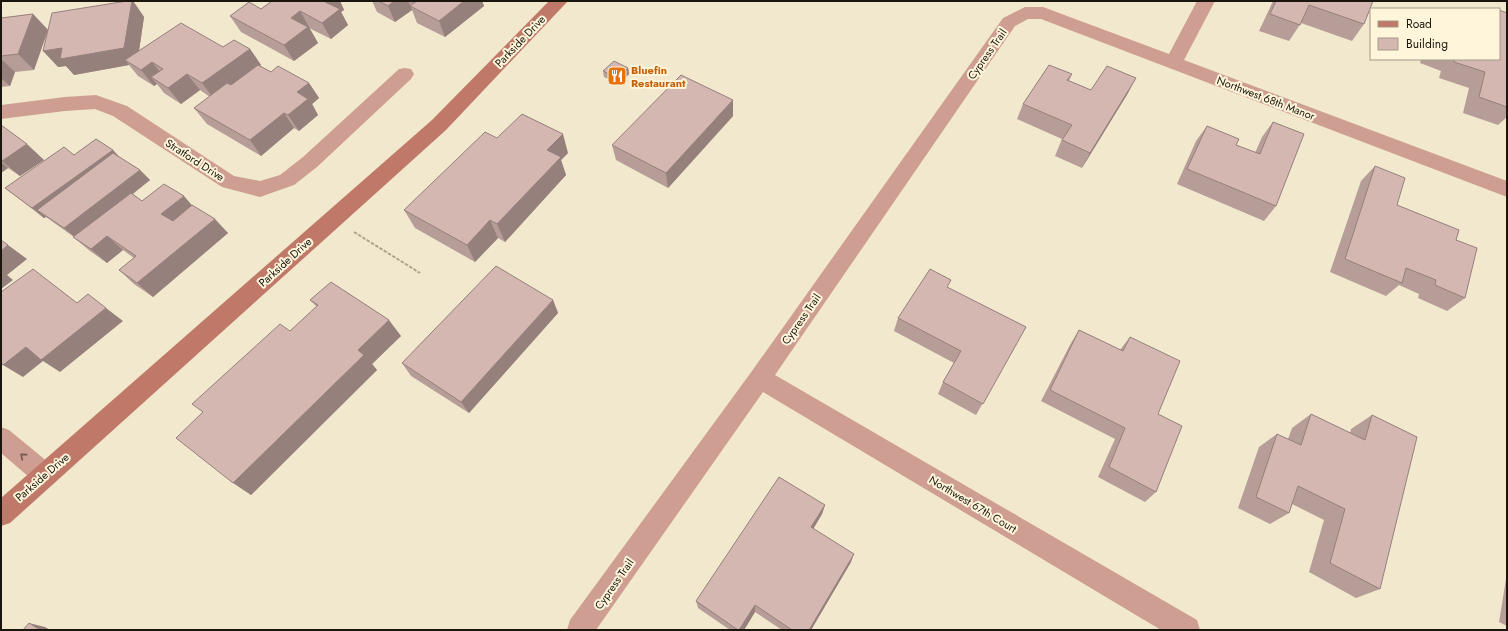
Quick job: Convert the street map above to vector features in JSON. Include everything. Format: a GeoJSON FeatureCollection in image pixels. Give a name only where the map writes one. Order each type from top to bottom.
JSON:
{"type":"FeatureCollection","features":[{"type":"Feature","properties":{"kind":"street","name":"Parkside Drive"},"geometry":{"type":"LineString","coordinates":[[1,514],[439,125],[559,1]]}},
{"type":"Feature","properties":{"kind":"street"},"geometry":{"type":"LineString","coordinates":[[1172,63],[1206,1]]}},
{"type":"Feature","properties":{"kind":"street","name":"Northwest 68th Manor"},"geometry":{"type":"LineString","coordinates":[[1024,12],[1043,12],[1172,63],[1507,189]]}},
{"type":"Feature","properties":{"kind":"street","name":"Cypress Trail"},"geometry":{"type":"LineString","coordinates":[[580,630],[760,378],[1009,22],[1024,12]]}},
{"type":"Feature","properties":{"kind":"street","name":"Stratford Drive"},"geometry":{"type":"LineString","coordinates":[[1,112],[65,104],[96,102],[120,110],[229,182],[260,189],[287,180],[310,162],[405,74]]}},
{"type":"Feature","properties":{"kind":"street","name":"Northwest 67th Court"},"geometry":{"type":"LineString","coordinates":[[760,378],[1187,630]]}},
{"type":"Feature","properties":{"kind":"street"},"geometry":{"type":"LineString","coordinates":[[1,438],[45,475]]}},
{"type":"Feature","properties":{"kind":"path"},"geometry":{"type":"LineString","coordinates":[[333,219],[420,273]]}},
{"type":"Feature","properties":{"kind":"building"},"geometry":{"type":"Polygon","coordinates":[[[132,1],[124,48],[60,59],[62,48],[43,51],[52,13],[132,1]]]}},
{"type":"Feature","properties":{"kind":"building"},"geometry":{"type":"Polygon","coordinates":[[[272,1],[326,1],[325,2],[340,9],[322,23],[300,11],[291,18],[308,27],[284,45],[230,16],[249,2],[261,9],[272,1]]]}},
{"type":"Feature","properties":{"kind":"building"},"geometry":{"type":"Polygon","coordinates":[[[379,1],[394,1],[388,6],[379,1]]]}},
{"type":"Feature","properties":{"kind":"building"},"geometry":{"type":"Polygon","coordinates":[[[417,1],[464,1],[439,21],[410,6],[417,1]]]}},
{"type":"Feature","properties":{"kind":"building"},"geometry":{"type":"Polygon","coordinates":[[[1276,1],[1373,1],[1364,24],[1309,5],[1300,25],[1270,14],[1276,1]]]}},
{"type":"Feature","properties":{"kind":"building"},"geometry":{"type":"Polygon","coordinates":[[[1500,10],[1507,13],[1507,107],[1479,97],[1485,72],[1454,62],[1455,60],[1500,60],[1500,10]]]}},
{"type":"Feature","properties":{"kind":"building"},"geometry":{"type":"Polygon","coordinates":[[[33,14],[18,54],[1,56],[1,18],[33,14]]]}},
{"type":"Feature","properties":{"kind":"building"},"geometry":{"type":"Polygon","coordinates":[[[181,23],[223,47],[234,40],[250,49],[202,83],[187,74],[168,88],[151,77],[163,69],[152,62],[141,70],[125,60],[181,23]]]}},
{"type":"Feature","properties":{"kind":"building"},"geometry":{"type":"Polygon","coordinates":[[[614,61],[628,68],[618,78],[603,71],[614,61]]]}},
{"type":"Feature","properties":{"kind":"building"},"geometry":{"type":"Polygon","coordinates":[[[258,65],[271,72],[278,66],[309,83],[297,92],[308,99],[288,115],[284,113],[250,140],[194,108],[227,83],[231,85],[258,65]]]}},
{"type":"Feature","properties":{"kind":"building"},"geometry":{"type":"Polygon","coordinates":[[[1049,65],[1072,74],[1067,80],[1091,90],[1107,66],[1136,78],[1090,153],[1062,140],[1072,125],[1023,104],[1049,65]]]}},
{"type":"Feature","properties":{"kind":"building"},"geometry":{"type":"Polygon","coordinates":[[[681,75],[733,100],[666,173],[612,145],[681,75]]]}},
{"type":"Feature","properties":{"kind":"building"},"geometry":{"type":"Polygon","coordinates":[[[522,114],[563,134],[547,150],[561,157],[497,224],[490,220],[467,245],[404,210],[485,132],[497,138],[522,114]]]}},
{"type":"Feature","properties":{"kind":"building"},"geometry":{"type":"Polygon","coordinates":[[[1273,122],[1304,134],[1276,206],[1187,169],[1207,126],[1239,139],[1236,145],[1260,154],[1273,122]]]}},
{"type":"Feature","properties":{"kind":"building"},"geometry":{"type":"Polygon","coordinates":[[[1,125],[27,144],[2,161],[1,160],[1,125]]]}},
{"type":"Feature","properties":{"kind":"building"},"geometry":{"type":"Polygon","coordinates":[[[96,139],[113,150],[32,208],[5,188],[64,147],[74,155],[96,139]]]}},
{"type":"Feature","properties":{"kind":"building"},"geometry":{"type":"Polygon","coordinates":[[[113,153],[140,170],[64,228],[37,210],[113,153]]]}},
{"type":"Feature","properties":{"kind":"building"},"geometry":{"type":"Polygon","coordinates":[[[1375,166],[1405,178],[1397,205],[1459,230],[1456,240],[1477,248],[1465,298],[1435,285],[1436,280],[1406,268],[1402,283],[1345,259],[1375,166]]]}},
{"type":"Feature","properties":{"kind":"building"},"geometry":{"type":"Polygon","coordinates":[[[164,184],[184,196],[161,214],[173,221],[192,205],[215,219],[137,283],[119,270],[136,256],[107,236],[91,249],[73,237],[131,193],[142,201],[164,184]]]}},
{"type":"Feature","properties":{"kind":"building"},"geometry":{"type":"Polygon","coordinates":[[[1,240],[8,245],[1,251],[1,240]]]}},
{"type":"Feature","properties":{"kind":"building"},"geometry":{"type":"Polygon","coordinates":[[[496,266],[553,300],[461,402],[402,363],[496,266]]]}},
{"type":"Feature","properties":{"kind":"building"},"geometry":{"type":"Polygon","coordinates":[[[33,269],[77,303],[88,294],[106,308],[41,360],[26,347],[3,365],[1,363],[1,292],[33,269]]]}},
{"type":"Feature","properties":{"kind":"building"},"geometry":{"type":"Polygon","coordinates":[[[930,269],[951,280],[947,287],[1026,327],[983,404],[943,382],[961,351],[898,318],[930,269]]]}},
{"type":"Feature","properties":{"kind":"building"},"geometry":{"type":"Polygon","coordinates":[[[331,282],[389,320],[358,350],[364,355],[233,483],[176,438],[203,412],[192,404],[280,324],[290,331],[318,305],[310,300],[331,282]]]}},
{"type":"Feature","properties":{"kind":"building"},"geometry":{"type":"Polygon","coordinates":[[[1079,330],[1123,351],[1130,337],[1180,361],[1158,414],[1182,426],[1156,492],[1109,467],[1125,428],[1050,390],[1079,330]]]}},
{"type":"Feature","properties":{"kind":"building"},"geometry":{"type":"Polygon","coordinates":[[[1311,414],[1365,440],[1372,415],[1417,437],[1380,589],[1330,563],[1345,509],[1298,486],[1289,513],[1256,497],[1277,434],[1301,445],[1311,414]]]}},
{"type":"Feature","properties":{"kind":"building"},"geometry":{"type":"Polygon","coordinates":[[[779,477],[825,505],[811,527],[854,554],[809,630],[792,630],[755,605],[738,630],[696,601],[779,477]]]}},
{"type":"Feature","properties":{"kind":"building"},"geometry":{"type":"Polygon","coordinates":[[[29,623],[40,630],[23,630],[29,623]]]}},
{"type":"Feature","properties":{"kind":"place","name":"Bluefin Restaurant"},"geometry":{"type":"Point","coordinates":[617,76]}}]}
